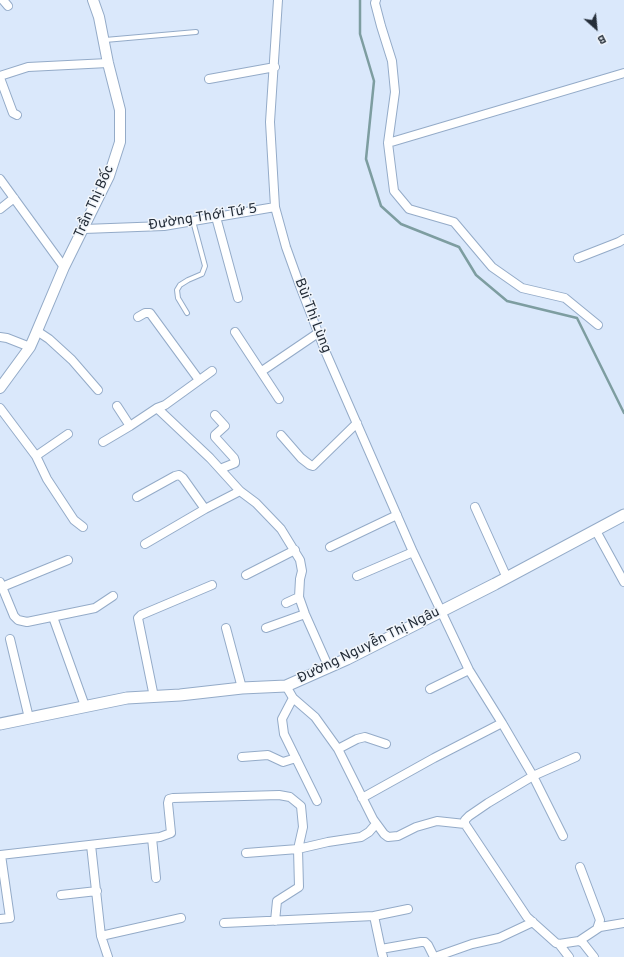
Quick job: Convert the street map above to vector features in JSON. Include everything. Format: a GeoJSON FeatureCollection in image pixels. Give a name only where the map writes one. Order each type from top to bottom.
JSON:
{"type":"FeatureCollection","features":[{"type":"Feature","properties":{"kind":"main road","name":"Đường Nguyễn Thị Ngâu"},"geometry":{"type":"LineString","coordinates":[[0,724],[127,698],[154,697],[242,688],[286,686],[329,668],[622,518]]}},
{"type":"Feature","properties":{"kind":"street","name":"Trần Thị Bốc"},"geometry":{"type":"LineString","coordinates":[[0,388],[30,347],[64,267],[84,229],[108,176],[120,142],[120,110],[108,63],[99,18],[93,0]]}},
{"type":"Feature","properties":{"kind":"street","name":"Bùi Thị Lùng"},"geometry":{"type":"LineString","coordinates":[[278,0],[275,67],[270,122],[275,207],[295,273],[318,332],[413,552],[468,670],[502,723],[533,776],[563,836]]}},
{"type":"Feature","properties":{"kind":"street"},"geometry":{"type":"LineString","coordinates":[[376,0],[380,26],[392,61],[393,69],[395,92],[388,143],[394,191],[409,209],[454,222],[492,267],[522,288],[565,298],[598,325]]}},
{"type":"Feature","properties":{"kind":"street"},"geometry":{"type":"LineString","coordinates":[[17,115],[13,113],[0,77],[28,67],[108,63]]}},
{"type":"Feature","properties":{"kind":"street"},"geometry":{"type":"LineString","coordinates":[[209,78],[275,67]]}},
{"type":"Feature","properties":{"kind":"street"},"geometry":{"type":"LineString","coordinates":[[388,143],[624,73]]}},
{"type":"Feature","properties":{"kind":"street"},"geometry":{"type":"LineString","coordinates":[[0,179],[64,267]]}},
{"type":"Feature","properties":{"kind":"street"},"geometry":{"type":"LineString","coordinates":[[0,209],[14,198]]}},
{"type":"Feature","properties":{"kind":"street","name":"Đường Thới Tứ 5"},"geometry":{"type":"LineString","coordinates":[[84,229],[164,226],[275,207]]}},
{"type":"Feature","properties":{"kind":"street"},"geometry":{"type":"LineString","coordinates":[[216,217],[238,298]]}},
{"type":"Feature","properties":{"kind":"street"},"geometry":{"type":"LineString","coordinates":[[578,258],[624,239]]}},
{"type":"Feature","properties":{"kind":"street"},"geometry":{"type":"LineString","coordinates":[[138,317],[150,312],[199,380]]}},
{"type":"Feature","properties":{"kind":"street"},"geometry":{"type":"LineString","coordinates":[[37,331],[49,339],[72,360],[98,390]]}},
{"type":"Feature","properties":{"kind":"street"},"geometry":{"type":"LineString","coordinates":[[235,332],[279,399]]}},
{"type":"Feature","properties":{"kind":"street"},"geometry":{"type":"LineString","coordinates":[[262,371],[318,332]]}},
{"type":"Feature","properties":{"kind":"street"},"geometry":{"type":"LineString","coordinates":[[0,337],[7,338],[30,347]]}},
{"type":"Feature","properties":{"kind":"street"},"geometry":{"type":"LineString","coordinates":[[103,442],[157,408],[165,405],[212,371]]}},
{"type":"Feature","properties":{"kind":"street"},"geometry":{"type":"LineString","coordinates":[[117,406],[130,426]]}},
{"type":"Feature","properties":{"kind":"street"},"geometry":{"type":"LineString","coordinates":[[0,408],[36,456],[47,479],[74,520],[83,527]]}},
{"type":"Feature","properties":{"kind":"street"},"geometry":{"type":"LineString","coordinates":[[157,408],[182,431],[240,491],[256,503],[281,529],[295,550],[300,560],[302,571],[299,597],[329,668]]}},
{"type":"Feature","properties":{"kind":"street"},"geometry":{"type":"LineString","coordinates":[[215,415],[225,426],[214,435],[236,461],[235,463],[220,469]]}},
{"type":"Feature","properties":{"kind":"street"},"geometry":{"type":"LineString","coordinates":[[281,436],[301,458],[313,466],[357,423]]}},
{"type":"Feature","properties":{"kind":"street"},"geometry":{"type":"LineString","coordinates":[[36,456],[68,434]]}},
{"type":"Feature","properties":{"kind":"street"},"geometry":{"type":"LineString","coordinates":[[137,497],[179,475],[183,478],[206,509]]}},
{"type":"Feature","properties":{"kind":"street"},"geometry":{"type":"LineString","coordinates":[[145,544],[240,491]]}},
{"type":"Feature","properties":{"kind":"street"},"geometry":{"type":"LineString","coordinates":[[475,507],[507,578]]}},
{"type":"Feature","properties":{"kind":"street"},"geometry":{"type":"LineString","coordinates":[[330,547],[397,515]]}},
{"type":"Feature","properties":{"kind":"street"},"geometry":{"type":"LineString","coordinates":[[596,531],[624,582]]}},
{"type":"Feature","properties":{"kind":"street"},"geometry":{"type":"LineString","coordinates":[[246,575],[295,550]]}},
{"type":"Feature","properties":{"kind":"street"},"geometry":{"type":"LineString","coordinates":[[357,576],[413,552]]}},
{"type":"Feature","properties":{"kind":"street"},"geometry":{"type":"LineString","coordinates":[[68,560],[1,585],[14,616],[18,620],[27,622],[95,608],[113,596]]}},
{"type":"Feature","properties":{"kind":"street"},"geometry":{"type":"LineString","coordinates":[[154,697],[138,618],[141,615],[212,586]]}},
{"type":"Feature","properties":{"kind":"street"},"geometry":{"type":"LineString","coordinates":[[286,603],[299,597]]}},
{"type":"Feature","properties":{"kind":"street"},"geometry":{"type":"LineString","coordinates":[[266,628],[305,614]]}},
{"type":"Feature","properties":{"kind":"street"},"geometry":{"type":"LineString","coordinates":[[54,617],[85,706]]}},
{"type":"Feature","properties":{"kind":"street"},"geometry":{"type":"LineString","coordinates":[[226,628],[242,688]]}},
{"type":"Feature","properties":{"kind":"street"},"geometry":{"type":"LineString","coordinates":[[10,639],[29,718]]}},
{"type":"Feature","properties":{"kind":"street"},"geometry":{"type":"LineString","coordinates":[[430,689],[468,670]]}},
{"type":"Feature","properties":{"kind":"street"},"geometry":{"type":"LineString","coordinates":[[286,686],[293,698],[314,717],[338,749],[376,824],[384,834],[388,837],[398,836],[416,827],[437,821],[465,824]]}},
{"type":"Feature","properties":{"kind":"street"},"geometry":{"type":"LineString","coordinates":[[293,698],[282,719],[284,734],[317,801]]}},
{"type":"Feature","properties":{"kind":"street"},"geometry":{"type":"LineString","coordinates":[[362,798],[434,758],[502,723]]}},
{"type":"Feature","properties":{"kind":"street"},"geometry":{"type":"LineString","coordinates":[[338,749],[357,739],[366,737],[386,744]]}},
{"type":"Feature","properties":{"kind":"street"},"geometry":{"type":"LineString","coordinates":[[242,757],[268,755],[283,762],[296,758]]}},
{"type":"Feature","properties":{"kind":"street"},"geometry":{"type":"LineString","coordinates":[[465,824],[469,816],[488,803],[533,776],[576,757]]}},
{"type":"Feature","properties":{"kind":"street"},"geometry":{"type":"LineString","coordinates":[[0,919],[10,918],[1,855],[160,837],[171,833],[168,799],[279,795],[290,797],[301,806],[303,827],[298,849],[300,887],[277,901],[275,921]]}},
{"type":"Feature","properties":{"kind":"street"},"geometry":{"type":"LineString","coordinates":[[246,852],[298,849],[328,842],[361,837],[369,832],[376,824]]}},
{"type":"Feature","properties":{"kind":"street"},"geometry":{"type":"LineString","coordinates":[[465,824],[520,909],[553,941],[559,944],[569,957]]}},
{"type":"Feature","properties":{"kind":"street"},"geometry":{"type":"LineString","coordinates":[[152,838],[156,878]]}},
{"type":"Feature","properties":{"kind":"street"},"geometry":{"type":"LineString","coordinates":[[91,845],[101,936],[108,957]]}},
{"type":"Feature","properties":{"kind":"street"},"geometry":{"type":"LineString","coordinates":[[580,867],[600,920],[597,929]]}},
{"type":"Feature","properties":{"kind":"street"},"geometry":{"type":"LineString","coordinates":[[61,895],[97,891]]}},
{"type":"Feature","properties":{"kind":"street"},"geometry":{"type":"LineString","coordinates":[[224,923],[374,916],[408,909]]}},
{"type":"Feature","properties":{"kind":"street"},"geometry":{"type":"LineString","coordinates":[[374,916],[382,953],[425,942],[434,957],[472,944],[499,938],[533,922]]}},
{"type":"Feature","properties":{"kind":"street"},"geometry":{"type":"LineString","coordinates":[[101,936],[181,918]]}},
{"type":"Feature","properties":{"kind":"street"},"geometry":{"type":"LineString","coordinates":[[559,944],[579,941],[600,927],[624,923]]}},
{"type":"Feature","properties":{"kind":"street"},"geometry":{"type":"LineString","coordinates":[[579,941],[583,943],[594,957]]}},
{"type":"Feature","properties":{"kind":"lane"},"geometry":{"type":"LineString","coordinates":[[103,41],[196,32]]}},
{"type":"Feature","properties":{"kind":"lane"},"geometry":{"type":"LineString","coordinates":[[187,313],[178,298],[177,290],[180,285],[202,274],[206,266],[192,221]]}},
{"type":"Feature","properties":{"kind":"waterway"},"geometry":{"type":"LineString","coordinates":[[360,0],[360,34],[374,81],[366,159],[381,206],[401,224],[459,247],[476,275],[507,301],[577,318],[624,413]]}}]}
